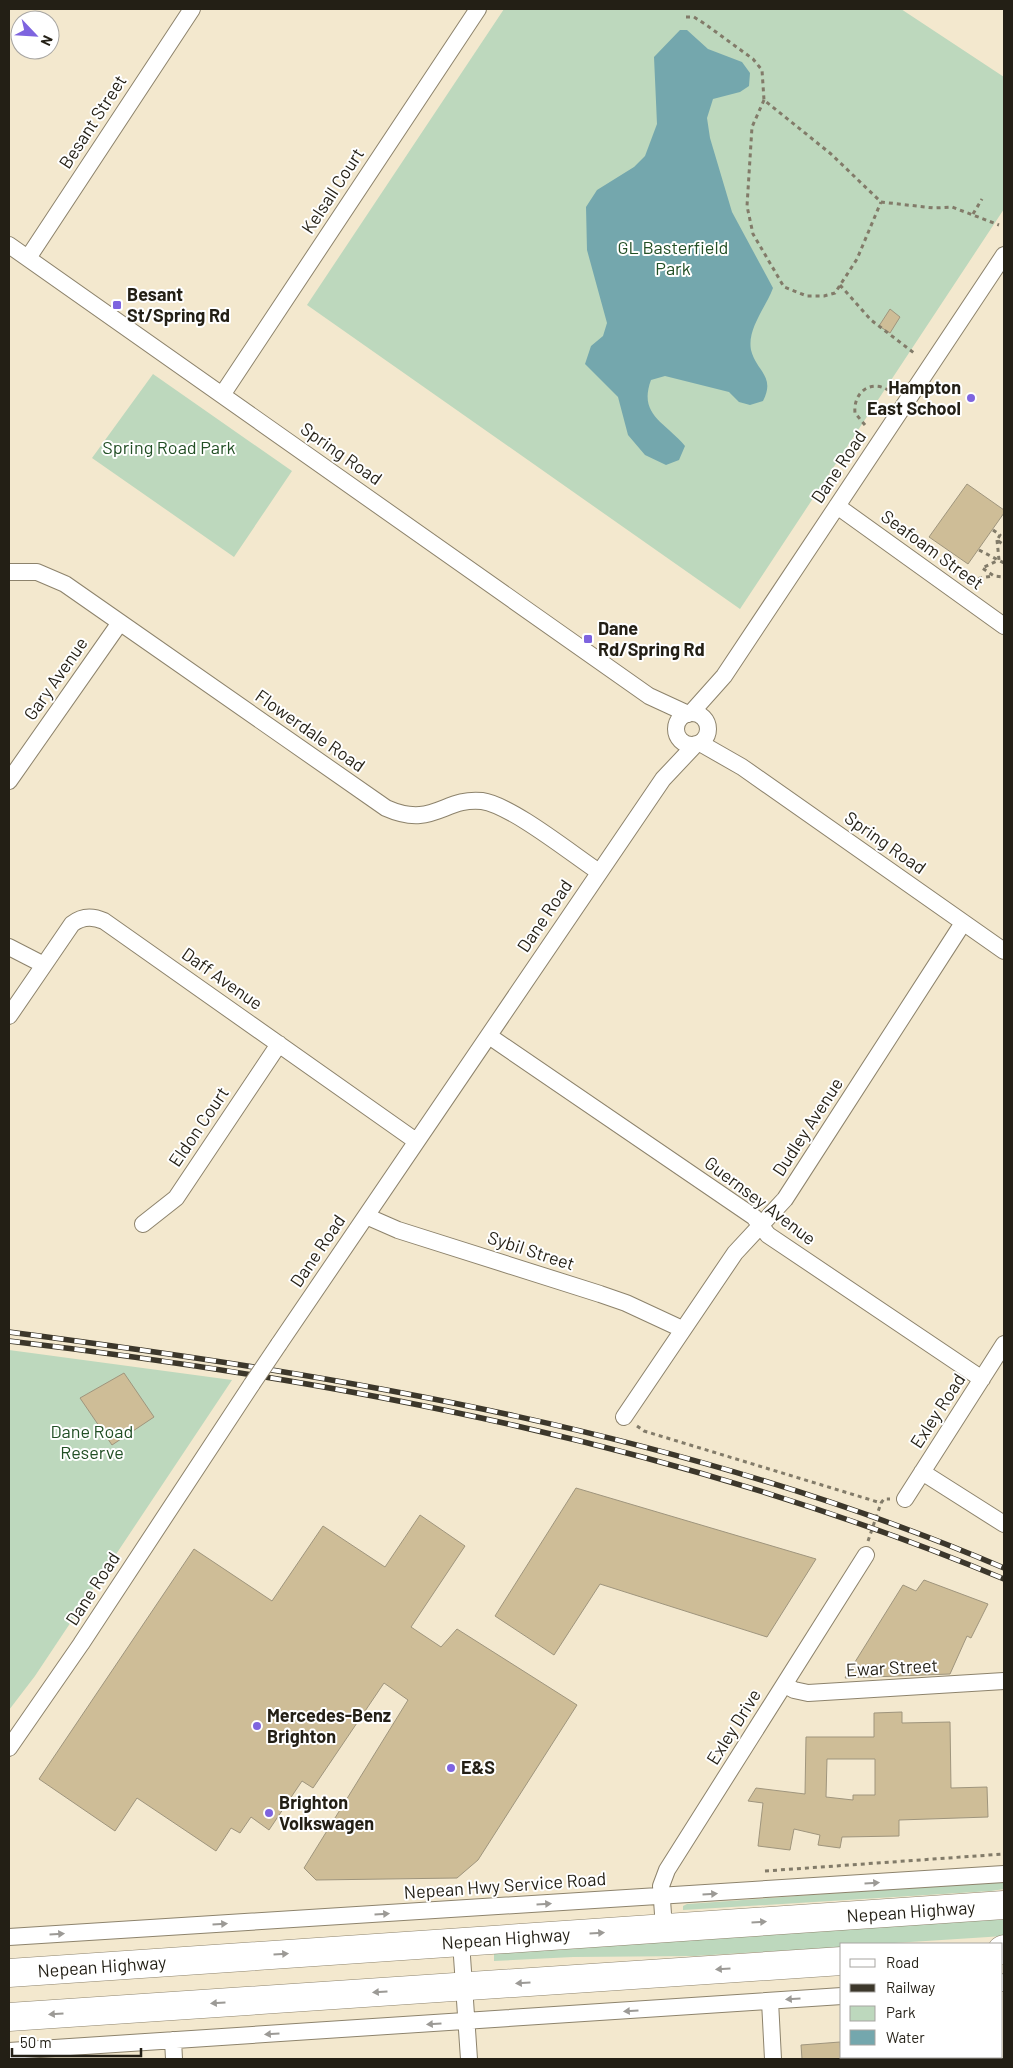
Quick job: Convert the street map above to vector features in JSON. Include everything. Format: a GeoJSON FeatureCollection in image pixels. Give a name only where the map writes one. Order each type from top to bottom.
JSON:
{"type":"FeatureCollection","features":[{"type":"Feature","properties":{"kind":"highway","name":"Nepean Highway"},"geometry":{"type":"LineString","coordinates":[[9,1973],[1004,1905]]}},
{"type":"Feature","properties":{"kind":"highway"},"geometry":{"type":"LineString","coordinates":[[9,2017],[840,1961]]}},
{"type":"Feature","properties":{"kind":"street","name":"Besant Street"},"geometry":{"type":"LineString","coordinates":[[28,258],[192,9]]}},
{"type":"Feature","properties":{"kind":"street","name":"Kelsall Court"},"geometry":{"type":"LineString","coordinates":[[222,395],[478,9]]}},
{"type":"Feature","properties":{"kind":"street","name":"Spring Road"},"geometry":{"type":"LineString","coordinates":[[9,244],[650,696],[690,713]]}},
{"type":"Feature","properties":{"kind":"street","name":"Dane Road"},"geometry":{"type":"LineString","coordinates":[[690,713],[724,676],[1004,255]]}},
{"type":"Feature","properties":{"kind":"street","name":"Seafoam Street"},"geometry":{"type":"LineString","coordinates":[[837,506],[1004,626]]}},
{"type":"Feature","properties":{"kind":"street","name":"Flowerdale Road"},"geometry":{"type":"LineString","coordinates":[[9,572],[36,572],[55,578],[386,808],[401,814],[422,816],[471,801],[490,803],[519,818],[599,872]]}},
{"type":"Feature","properties":{"kind":"street","name":"Gary Avenue"},"geometry":{"type":"LineString","coordinates":[[9,781],[119,624]]}},
{"type":"Feature","properties":{"kind":"street","name":"Dane Road"},"geometry":{"type":"LineString","coordinates":[[9,1748],[252,1384],[662,779],[702,735],[710,707],[724,676]]}},
{"type":"Feature","properties":{"kind":"street","name":"Spring Road"},"geometry":{"type":"LineString","coordinates":[[650,696],[678,733]]}},
{"type":"Feature","properties":{"kind":"street"},"geometry":{"type":"LineString","coordinates":[[690,713],[700,715],[702,735],[687,744],[678,733],[680,718],[690,713]]}},
{"type":"Feature","properties":{"kind":"street","name":"Dane Road"},"geometry":{"type":"LineString","coordinates":[[662,779],[678,733]]}},
{"type":"Feature","properties":{"kind":"street","name":"Spring Road"},"geometry":{"type":"LineString","coordinates":[[702,735],[742,767],[1004,951]]}},
{"type":"Feature","properties":{"kind":"street","name":"Daff Avenue"},"geometry":{"type":"LineString","coordinates":[[9,1016],[72,924],[77,920],[94,918],[104,922],[416,1142]]}},
{"type":"Feature","properties":{"kind":"street","name":"Dudley Avenue"},"geometry":{"type":"LineString","coordinates":[[624,1417],[735,1253],[785,1200],[963,923]]}},
{"type":"Feature","properties":{"kind":"street"},"geometry":{"type":"LineString","coordinates":[[9,947],[44,964]]}},
{"type":"Feature","properties":{"kind":"street","name":"Guernsey Avenue"},"geometry":{"type":"LineString","coordinates":[[489,1036],[748,1213],[768,1235],[982,1379]]}},
{"type":"Feature","properties":{"kind":"street","name":"Eldon Court"},"geometry":{"type":"LineString","coordinates":[[143,1224],[176,1198],[279,1044]]}},
{"type":"Feature","properties":{"kind":"street","name":"Sybil Street"},"geometry":{"type":"LineString","coordinates":[[366,1216],[398,1230],[626,1303],[682,1329]]}},
{"type":"Feature","properties":{"kind":"street","name":"Exley Road"},"geometry":{"type":"LineString","coordinates":[[905,1500],[1004,1344]]}},
{"type":"Feature","properties":{"kind":"street"},"geometry":{"type":"LineString","coordinates":[[922,1472],[1004,1524]]}},
{"type":"Feature","properties":{"kind":"street","name":"Exley Drive"},"geometry":{"type":"LineString","coordinates":[[664,1928],[661,1886],[667,1870],[866,1555]]}},
{"type":"Feature","properties":{"kind":"street","name":"Ewar Street"},"geometry":{"type":"LineString","coordinates":[[785,1684],[794,1690],[808,1693],[1004,1681]]}},
{"type":"Feature","properties":{"kind":"street","name":"Nepean Hwy Service Road"},"geometry":{"type":"LineString","coordinates":[[9,1938],[1004,1874]]}},
{"type":"Feature","properties":{"kind":"street"},"geometry":{"type":"LineString","coordinates":[[461,1942],[469,2059]]}},
{"type":"Feature","properties":{"kind":"street"},"geometry":{"type":"LineString","coordinates":[[9,2051],[840,1996]]}},
{"type":"Feature","properties":{"kind":"street"},"geometry":{"type":"LineString","coordinates":[[770,2001],[772,2059]]}},
{"type":"Feature","properties":{"kind":"street"},"geometry":{"type":"LineString","coordinates":[[173,2040],[174,2059]]}},
{"type":"Feature","properties":{"kind":"path"},"geometry":{"type":"LineString","coordinates":[[686,17],[694,17],[705,24],[753,59],[762,70],[764,100],[752,127],[747,206],[753,234],[784,287],[807,296],[824,296],[835,292],[858,259],[881,202]]}},
{"type":"Feature","properties":{"kind":"path"},"geometry":{"type":"LineString","coordinates":[[764,100],[831,154],[881,202],[934,208],[952,207],[999,225]]}},
{"type":"Feature","properties":{"kind":"path"},"geometry":{"type":"LineString","coordinates":[[973,214],[982,200]]}},
{"type":"Feature","properties":{"kind":"path"},"geometry":{"type":"LineString","coordinates":[[840,285],[871,320],[914,353]]}},
{"type":"Feature","properties":{"kind":"path"},"geometry":{"type":"LineString","coordinates":[[866,425],[855,413],[854,404],[859,394],[871,386],[888,390]]}},
{"type":"Feature","properties":{"kind":"path"},"geometry":{"type":"LineString","coordinates":[[992,530],[1000,535],[997,540],[999,560]]}},
{"type":"Feature","properties":{"kind":"path"},"geometry":{"type":"LineString","coordinates":[[997,540],[1004,545]]}},
{"type":"Feature","properties":{"kind":"path"},"geometry":{"type":"LineString","coordinates":[[979,550],[1004,563]]}},
{"type":"Feature","properties":{"kind":"path"},"geometry":{"type":"LineString","coordinates":[[994,576],[982,568],[999,560]]}},
{"type":"Feature","properties":{"kind":"path"},"geometry":{"type":"LineString","coordinates":[[966,598],[975,582],[980,578],[1004,577]]}},
{"type":"Feature","properties":{"kind":"path"},"geometry":{"type":"LineString","coordinates":[[624,1417],[644,1431],[881,1503]]}},
{"type":"Feature","properties":{"kind":"path"},"geometry":{"type":"LineString","coordinates":[[866,1555],[864,1550],[881,1503],[884,1499],[905,1500]]}},
{"type":"Feature","properties":{"kind":"green space","name":"GL Basterfield Park"},"geometry":{"type":"Polygon","coordinates":[[[504,9],[901,9],[1004,77],[1004,209],[740,609],[307,305],[504,9]]]}},
{"type":"Feature","properties":{"kind":"green space","name":"Spring Road Park"},"geometry":{"type":"Polygon","coordinates":[[[153,374],[292,471],[234,557],[92,458],[153,374]]]}},
{"type":"Feature","properties":{"kind":"green space","name":"Dane Road Reserve"},"geometry":{"type":"Polygon","coordinates":[[[9,1350],[232,1380],[35,1676],[9,1710],[9,1350]]]}},
{"type":"Feature","properties":{"kind":"green space"},"geometry":{"type":"Polygon","coordinates":[[[1004,1881],[1004,1889],[991,1891],[683,1910],[683,1906],[687,1904],[1004,1881]]]}},
{"type":"Feature","properties":{"kind":"green space"},"geometry":{"type":"Polygon","coordinates":[[[1004,1919],[1004,1936],[895,1943],[840,1943],[840,1947],[695,1956],[573,1957],[494,1961],[494,1954],[1004,1919]]]}},
{"type":"Feature","properties":{"kind":"water"},"geometry":{"type":"Polygon","coordinates":[[[680,30],[687,30],[708,49],[742,62],[750,73],[749,86],[740,92],[713,99],[707,118],[710,138],[732,212],[773,288],[754,326],[751,342],[753,357],[766,379],[767,385],[763,401],[750,405],[739,402],[729,392],[665,376],[651,380],[648,402],[651,410],[662,424],[685,446],[679,460],[666,465],[645,455],[628,435],[618,397],[585,364],[591,346],[603,336],[607,323],[587,250],[586,207],[597,190],[634,167],[645,156],[657,124],[654,57],[680,30]]]}},
{"type":"Feature","properties":{"kind":"building"},"geometry":{"type":"Polygon","coordinates":[[[890,309],[900,317],[890,333],[879,326],[890,309]]]}},
{"type":"Feature","properties":{"kind":"building"},"geometry":{"type":"Polygon","coordinates":[[[967,484],[1004,510],[1004,513],[968,564],[929,537],[967,484]]]}},
{"type":"Feature","properties":{"kind":"building"},"geometry":{"type":"Polygon","coordinates":[[[124,1373],[154,1417],[112,1445],[80,1398],[124,1373]]]}},
{"type":"Feature","properties":{"kind":"building"},"geometry":{"type":"Polygon","coordinates":[[[576,1488],[816,1559],[767,1637],[600,1584],[554,1655],[495,1616],[576,1488]]]}},
{"type":"Feature","properties":{"kind":"building"},"geometry":{"type":"Polygon","coordinates":[[[420,1515],[465,1546],[411,1627],[441,1647],[457,1629],[577,1705],[478,1860],[457,1878],[316,1880],[304,1868],[408,1700],[384,1683],[313,1788],[302,1781],[269,1830],[251,1817],[240,1833],[231,1828],[216,1851],[137,1798],[115,1831],[39,1779],[194,1549],[272,1601],[323,1526],[385,1567],[420,1515]]]}},
{"type":"Feature","properties":{"kind":"building"},"geometry":{"type":"Polygon","coordinates":[[[924,1580],[988,1604],[971,1638],[967,1636],[950,1674],[845,1678],[903,1585],[916,1591],[924,1580]]]}},
{"type":"Feature","properties":{"kind":"building"},"geometry":{"type":"Polygon","coordinates":[[[902,1712],[902,1723],[950,1722],[951,1788],[987,1787],[988,1817],[899,1820],[899,1836],[842,1837],[840,1848],[818,1845],[820,1835],[794,1829],[790,1850],[758,1846],[763,1803],[748,1801],[756,1788],[805,1794],[806,1737],[874,1737],[874,1713],[902,1712]],[[827,1759],[826,1797],[853,1800],[853,1795],[875,1795],[875,1759],[827,1759]]]}},
{"type":"Feature","properties":{"kind":"building"},"geometry":{"type":"Polygon","coordinates":[[[840,2042],[841,2059],[802,2059],[801,2045],[840,2042]]]}},
{"type":"Feature","properties":{"kind":"railway"},"geometry":{"type":"LineString","coordinates":[[9,1332],[263,1368],[389,1390],[515,1416],[639,1446],[763,1480],[884,1521],[1004,1568]]}},
{"type":"Feature","properties":{"kind":"railway"},"geometry":{"type":"LineString","coordinates":[[9,1341],[263,1376],[389,1399],[515,1426],[639,1456],[763,1492],[884,1533],[1004,1579]]}},
{"type":"Feature","properties":{"kind":"place","name":"Besant St/Spring Rd"},"geometry":{"type":"Point","coordinates":[117,305]}},
{"type":"Feature","properties":{"kind":"place","name":"Hampton East School"},"geometry":{"type":"Point","coordinates":[971,398]}},
{"type":"Feature","properties":{"kind":"place","name":"Dane Rd/Spring Rd"},"geometry":{"type":"Point","coordinates":[588,639]}},
{"type":"Feature","properties":{"kind":"place","name":"Mercedes-Benz Brighton"},"geometry":{"type":"Point","coordinates":[257,1726]}},
{"type":"Feature","properties":{"kind":"place","name":"E&S"},"geometry":{"type":"Point","coordinates":[451,1768]}},
{"type":"Feature","properties":{"kind":"place","name":"Brighton Volkswagen"},"geometry":{"type":"Point","coordinates":[269,1813]}}]}
